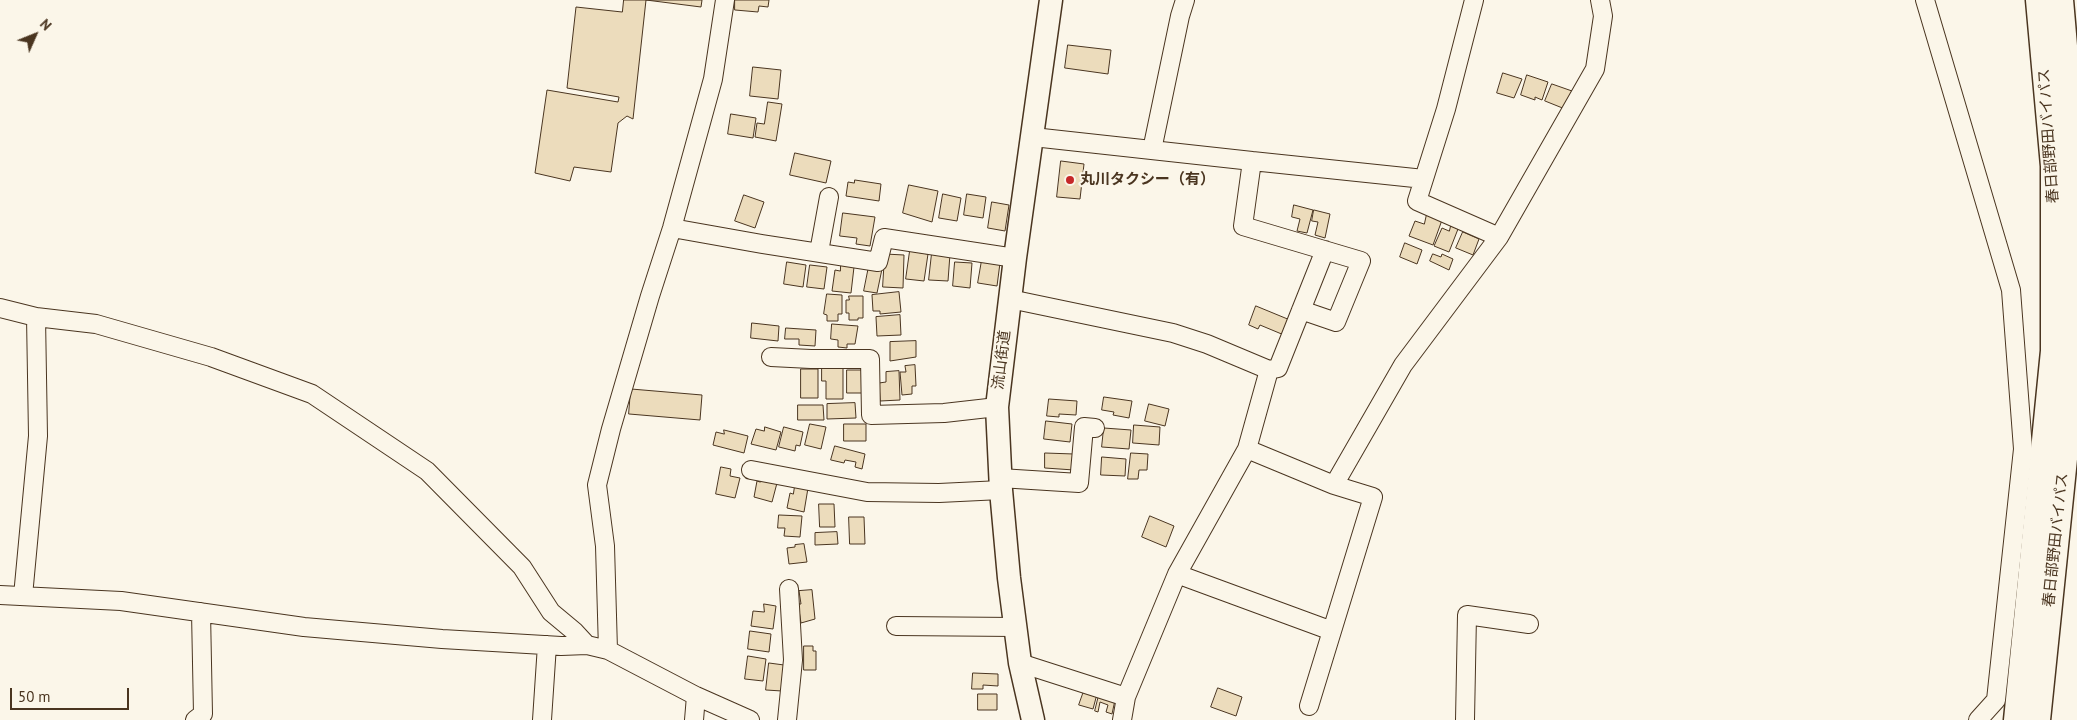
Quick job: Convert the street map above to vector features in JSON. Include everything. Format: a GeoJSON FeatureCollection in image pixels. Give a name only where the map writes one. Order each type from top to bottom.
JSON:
{"type":"FeatureCollection","features":[{"type":"Feature","properties":{"kind":"highway","name":"春日部野田バイパス"},"geometry":{"type":"LineString","coordinates":[[2017,720],[2054,351],[2054,166],[2040,0]]}},
{"type":"Feature","properties":{"kind":"highway","name":"春日部野田バイパス"},"geometry":{"type":"LineString","coordinates":[[2037,720],[2075,352],[2074,161],[2060,0]]}},
{"type":"Feature","properties":{"kind":"main road","name":"流山街道"},"geometry":{"type":"LineString","coordinates":[[1033,720],[1020,663],[1015,627],[1000,484],[997,407],[1015,258],[1051,0]]}},
{"type":"Feature","properties":{"kind":"street"},"geometry":{"type":"LineString","coordinates":[[608,650],[605,546],[597,485],[611,429],[672,228],[713,79],[725,0]]}},
{"type":"Feature","properties":{"kind":"street"},"geometry":{"type":"LineString","coordinates":[[1152,150],[1185,0]]}},
{"type":"Feature","properties":{"kind":"street"},"geometry":{"type":"LineString","coordinates":[[1474,0],[1446,109],[1417,201],[1499,237]]}},
{"type":"Feature","properties":{"kind":"street"},"geometry":{"type":"LineString","coordinates":[[1334,485],[1403,365],[1499,237],[1595,69],[1603,16],[1600,0]]}},
{"type":"Feature","properties":{"kind":"street"},"geometry":{"type":"LineString","coordinates":[[1925,0],[2011,290],[2023,449],[1996,700],[1978,720]]}},
{"type":"Feature","properties":{"kind":"street"},"geometry":{"type":"LineString","coordinates":[[1033,137],[1424,179]]}},
{"type":"Feature","properties":{"kind":"street"},"geometry":{"type":"LineString","coordinates":[[1252,161],[1243,226],[1361,261],[1336,322],[1301,310]]}},
{"type":"Feature","properties":{"kind":"street"},"geometry":{"type":"LineString","coordinates":[[819,252],[829,197]]}},
{"type":"Feature","properties":{"kind":"street"},"geometry":{"type":"LineString","coordinates":[[672,228],[878,262],[884,238],[1015,258]]}},
{"type":"Feature","properties":{"kind":"street"},"geometry":{"type":"LineString","coordinates":[[1010,299],[1173,333],[1207,344],[1269,370],[1278,368],[1325,250]]}},
{"type":"Feature","properties":{"kind":"street"},"geometry":{"type":"LineString","coordinates":[[0,308],[36,317],[96,324],[211,358],[312,394],[427,471],[522,568],[551,612],[587,645]]}},
{"type":"Feature","properties":{"kind":"street"},"geometry":{"type":"LineString","coordinates":[[23,596],[38,436],[36,317]]}},
{"type":"Feature","properties":{"kind":"street"},"geometry":{"type":"LineString","coordinates":[[771,357],[811,360],[870,359],[871,415],[944,413],[997,407]]}},
{"type":"Feature","properties":{"kind":"street"},"geometry":{"type":"LineString","coordinates":[[1122,720],[1126,697],[1177,574],[1247,449],[1269,370]]}},
{"type":"Feature","properties":{"kind":"street"},"geometry":{"type":"LineString","coordinates":[[751,470],[867,492],[939,493],[1000,484],[1079,484],[1084,427],[1095,428]]}},
{"type":"Feature","properties":{"kind":"street"},"geometry":{"type":"LineString","coordinates":[[1247,449],[1334,485],[1372,497],[1309,706]]}},
{"type":"Feature","properties":{"kind":"street"},"geometry":{"type":"LineString","coordinates":[[1177,574],[1332,631]]}},
{"type":"Feature","properties":{"kind":"street"},"geometry":{"type":"LineString","coordinates":[[787,720],[793,660],[789,589]]}},
{"type":"Feature","properties":{"kind":"street"},"geometry":{"type":"LineString","coordinates":[[0,595],[121,602],[304,627],[442,639],[547,645],[587,645],[608,650],[696,696],[750,720]]}},
{"type":"Feature","properties":{"kind":"street"},"geometry":{"type":"LineString","coordinates":[[195,720],[203,714],[200,612]]}},
{"type":"Feature","properties":{"kind":"street"},"geometry":{"type":"LineString","coordinates":[[1465,720],[1467,616],[1529,624]]}},
{"type":"Feature","properties":{"kind":"street"},"geometry":{"type":"LineString","coordinates":[[896,626],[1015,627]]}},
{"type":"Feature","properties":{"kind":"street"},"geometry":{"type":"LineString","coordinates":[[542,720],[547,645]]}},
{"type":"Feature","properties":{"kind":"street"},"geometry":{"type":"LineString","coordinates":[[1020,663],[1126,697]]}},
{"type":"Feature","properties":{"kind":"street"},"geometry":{"type":"LineString","coordinates":[[694,720],[696,696]]}},
{"type":"Feature","properties":{"kind":"building"},"geometry":{"type":"Polygon","coordinates":[[[624,0],[646,0],[633,119],[627,116],[618,123],[611,172],[574,167],[570,181],[535,173],[547,90],[618,102],[619,97],[567,88],[576,7],[622,12],[624,0]]]}},
{"type":"Feature","properties":{"kind":"building"},"geometry":{"type":"Polygon","coordinates":[[[646,0],[702,0],[701,7],[646,0]]]}},
{"type":"Feature","properties":{"kind":"building"},"geometry":{"type":"Polygon","coordinates":[[[735,0],[769,0],[768,7],[759,6],[758,12],[735,10],[735,0]]]}},
{"type":"Feature","properties":{"kind":"building"},"geometry":{"type":"Polygon","coordinates":[[[1068,45],[1111,50],[1108,74],[1065,68],[1068,45]]]}},
{"type":"Feature","properties":{"kind":"building"},"geometry":{"type":"Polygon","coordinates":[[[753,67],[781,70],[778,99],[750,96],[753,67]]]}},
{"type":"Feature","properties":{"kind":"building"},"geometry":{"type":"Polygon","coordinates":[[[1503,73],[1522,79],[1514,98],[1497,93],[1503,73]]]}},
{"type":"Feature","properties":{"kind":"building"},"geometry":{"type":"Polygon","coordinates":[[[1527,75],[1548,82],[1542,100],[1535,97],[1535,100],[1521,95],[1527,75]]]}},
{"type":"Feature","properties":{"kind":"building"},"geometry":{"type":"Polygon","coordinates":[[[1552,84],[1572,91],[1565,109],[1545,101],[1552,84]]]}},
{"type":"Feature","properties":{"kind":"building"},"geometry":{"type":"Polygon","coordinates":[[[768,102],[782,104],[776,141],[755,137],[757,123],[764,124],[768,102]]]}},
{"type":"Feature","properties":{"kind":"building"},"geometry":{"type":"Polygon","coordinates":[[[731,114],[756,118],[753,138],[728,134],[731,114]]]}},
{"type":"Feature","properties":{"kind":"building"},"geometry":{"type":"Polygon","coordinates":[[[795,153],[831,161],[826,183],[790,175],[795,153]]]}},
{"type":"Feature","properties":{"kind":"building","name":"丸川タクシー（有）"},"geometry":{"type":"Polygon","coordinates":[[[1061,161],[1084,164],[1080,199],[1057,197],[1061,161]]]}},
{"type":"Feature","properties":{"kind":"building"},"geometry":{"type":"Polygon","coordinates":[[[855,180],[881,184],[879,201],[846,196],[848,182],[854,183],[855,180]]]}},
{"type":"Feature","properties":{"kind":"building"},"geometry":{"type":"Polygon","coordinates":[[[909,185],[938,191],[932,222],[903,213],[909,185]]]}},
{"type":"Feature","properties":{"kind":"building"},"geometry":{"type":"Polygon","coordinates":[[[943,194],[961,198],[957,221],[939,218],[943,194]]]}},
{"type":"Feature","properties":{"kind":"building"},"geometry":{"type":"Polygon","coordinates":[[[967,194],[986,197],[983,218],[964,215],[967,194]]]}},
{"type":"Feature","properties":{"kind":"building"},"geometry":{"type":"Polygon","coordinates":[[[744,195],[764,202],[755,228],[735,221],[744,195]]]}},
{"type":"Feature","properties":{"kind":"building"},"geometry":{"type":"Polygon","coordinates":[[[992,202],[1009,205],[1005,231],[988,228],[992,202]]]}},
{"type":"Feature","properties":{"kind":"building"},"geometry":{"type":"Polygon","coordinates":[[[1294,205],[1313,210],[1307,233],[1297,231],[1300,219],[1292,217],[1294,205]]]}},
{"type":"Feature","properties":{"kind":"building"},"geometry":{"type":"Polygon","coordinates":[[[1314,210],[1330,214],[1325,238],[1315,235],[1318,222],[1312,221],[1314,210]]]}},
{"type":"Feature","properties":{"kind":"building"},"geometry":{"type":"Polygon","coordinates":[[[843,213],[875,217],[870,246],[856,244],[857,238],[840,236],[843,213]]]}},
{"type":"Feature","properties":{"kind":"building"},"geometry":{"type":"Polygon","coordinates":[[[1427,214],[1442,220],[1433,245],[1409,236],[1415,221],[1424,224],[1427,214]]]}},
{"type":"Feature","properties":{"kind":"building"},"geometry":{"type":"Polygon","coordinates":[[[1451,226],[1458,229],[1449,252],[1434,246],[1442,228],[1449,231],[1451,226]]]}},
{"type":"Feature","properties":{"kind":"building"},"geometry":{"type":"Polygon","coordinates":[[[1463,232],[1479,239],[1473,255],[1456,248],[1463,232]]]}},
{"type":"Feature","properties":{"kind":"building"},"geometry":{"type":"Polygon","coordinates":[[[1405,243],[1422,250],[1417,264],[1400,257],[1405,243]]]}},
{"type":"Feature","properties":{"kind":"building"},"geometry":{"type":"Polygon","coordinates":[[[910,251],[928,254],[924,281],[906,279],[910,251]]]}},
{"type":"Feature","properties":{"kind":"building"},"geometry":{"type":"Polygon","coordinates":[[[932,253],[950,254],[948,281],[929,280],[932,253]]]}},
{"type":"Feature","properties":{"kind":"building"},"geometry":{"type":"Polygon","coordinates":[[[885,254],[904,255],[903,288],[883,287],[885,254]]]}},
{"type":"Feature","properties":{"kind":"building"},"geometry":{"type":"Polygon","coordinates":[[[1433,254],[1441,257],[1442,254],[1453,259],[1449,270],[1430,261],[1433,254]]]}},
{"type":"Feature","properties":{"kind":"building"},"geometry":{"type":"Polygon","coordinates":[[[982,260],[1000,263],[997,286],[978,283],[982,260]]]}},
{"type":"Feature","properties":{"kind":"building"},"geometry":{"type":"Polygon","coordinates":[[[787,262],[806,265],[803,287],[784,284],[787,262]]]}},
{"type":"Feature","properties":{"kind":"building"},"geometry":{"type":"Polygon","coordinates":[[[955,262],[972,263],[970,288],[953,286],[955,262]]]}},
{"type":"Feature","properties":{"kind":"building"},"geometry":{"type":"Polygon","coordinates":[[[810,265],[827,267],[824,289],[807,287],[810,265]]]}},
{"type":"Feature","properties":{"kind":"building"},"geometry":{"type":"Polygon","coordinates":[[[841,265],[854,267],[851,293],[832,291],[835,270],[840,271],[841,265]]]}},
{"type":"Feature","properties":{"kind":"building"},"geometry":{"type":"Polygon","coordinates":[[[869,266],[882,269],[877,293],[864,291],[869,266]]]}},
{"type":"Feature","properties":{"kind":"building"},"geometry":{"type":"Polygon","coordinates":[[[899,292],[901,312],[880,314],[880,311],[873,311],[872,295],[899,292]]]}},
{"type":"Feature","properties":{"kind":"building"},"geometry":{"type":"Polygon","coordinates":[[[827,294],[842,295],[842,314],[838,314],[838,321],[827,321],[827,315],[824,314],[827,294]]]}},
{"type":"Feature","properties":{"kind":"building"},"geometry":{"type":"Polygon","coordinates":[[[849,296],[863,296],[863,318],[849,320],[849,313],[846,313],[846,300],[849,300],[849,296]]]}},
{"type":"Feature","properties":{"kind":"building"},"geometry":{"type":"Polygon","coordinates":[[[1256,306],[1290,320],[1284,335],[1260,325],[1258,329],[1249,325],[1256,306]]]}},
{"type":"Feature","properties":{"kind":"building"},"geometry":{"type":"Polygon","coordinates":[[[900,315],[901,335],[877,336],[876,317],[900,315]]]}},
{"type":"Feature","properties":{"kind":"building"},"geometry":{"type":"Polygon","coordinates":[[[752,323],[779,326],[778,341],[751,338],[752,323]]]}},
{"type":"Feature","properties":{"kind":"building"},"geometry":{"type":"Polygon","coordinates":[[[832,324],[858,326],[855,344],[847,344],[847,348],[838,347],[838,340],[831,339],[832,324]]]}},
{"type":"Feature","properties":{"kind":"building"},"geometry":{"type":"Polygon","coordinates":[[[786,328],[816,330],[815,346],[799,345],[799,339],[785,339],[786,328]]]}},
{"type":"Feature","properties":{"kind":"building"},"geometry":{"type":"Polygon","coordinates":[[[916,341],[916,357],[890,361],[890,342],[916,341]]]}},
{"type":"Feature","properties":{"kind":"building"},"geometry":{"type":"Polygon","coordinates":[[[915,365],[916,386],[912,386],[912,394],[902,395],[900,372],[906,372],[905,366],[915,365]]]}},
{"type":"Feature","properties":{"kind":"building"},"geometry":{"type":"Polygon","coordinates":[[[822,366],[843,366],[843,399],[826,399],[826,381],[822,381],[822,366]]]}},
{"type":"Feature","properties":{"kind":"building"},"geometry":{"type":"Polygon","coordinates":[[[801,369],[818,369],[818,398],[801,398],[801,369]]]}},
{"type":"Feature","properties":{"kind":"building"},"geometry":{"type":"Polygon","coordinates":[[[847,370],[864,370],[864,393],[847,393],[847,370]]]}},
{"type":"Feature","properties":{"kind":"building"},"geometry":{"type":"Polygon","coordinates":[[[899,371],[900,400],[880,401],[879,383],[886,382],[886,372],[899,371]]]}},
{"type":"Feature","properties":{"kind":"building"},"geometry":{"type":"Polygon","coordinates":[[[631,389],[702,395],[700,420],[629,414],[631,389]]]}},
{"type":"Feature","properties":{"kind":"building"},"geometry":{"type":"Polygon","coordinates":[[[1104,397],[1132,401],[1129,418],[1113,415],[1114,412],[1102,410],[1104,397]]]}},
{"type":"Feature","properties":{"kind":"building"},"geometry":{"type":"Polygon","coordinates":[[[1049,399],[1077,401],[1076,415],[1059,414],[1059,417],[1047,416],[1049,399]]]}},
{"type":"Feature","properties":{"kind":"building"},"geometry":{"type":"Polygon","coordinates":[[[855,403],[856,418],[827,419],[827,404],[855,403]]]}},
{"type":"Feature","properties":{"kind":"building"},"geometry":{"type":"Polygon","coordinates":[[[1149,404],[1169,409],[1165,426],[1145,421],[1149,404]]]}},
{"type":"Feature","properties":{"kind":"building"},"geometry":{"type":"Polygon","coordinates":[[[798,405],[823,405],[824,420],[798,420],[798,405]]]}},
{"type":"Feature","properties":{"kind":"building"},"geometry":{"type":"Polygon","coordinates":[[[1046,421],[1072,424],[1070,442],[1044,439],[1046,421]]]}},
{"type":"Feature","properties":{"kind":"building"},"geometry":{"type":"Polygon","coordinates":[[[810,424],[826,427],[821,449],[805,445],[810,424]]]}},
{"type":"Feature","properties":{"kind":"building"},"geometry":{"type":"Polygon","coordinates":[[[844,424],[866,424],[866,441],[844,441],[844,424]]]}},
{"type":"Feature","properties":{"kind":"building"},"geometry":{"type":"Polygon","coordinates":[[[1134,425],[1160,427],[1159,445],[1133,443],[1134,425]]]}},
{"type":"Feature","properties":{"kind":"building"},"geometry":{"type":"Polygon","coordinates":[[[765,427],[781,432],[776,450],[751,444],[756,429],[764,431],[765,427]]]}},
{"type":"Feature","properties":{"kind":"building"},"geometry":{"type":"Polygon","coordinates":[[[784,427],[803,432],[800,446],[796,445],[795,451],[779,447],[784,427]]]}},
{"type":"Feature","properties":{"kind":"building"},"geometry":{"type":"Polygon","coordinates":[[[1104,428],[1131,430],[1129,449],[1102,447],[1104,428]]]}},
{"type":"Feature","properties":{"kind":"building"},"geometry":{"type":"Polygon","coordinates":[[[724,430],[748,436],[744,453],[713,445],[716,432],[724,434],[724,430]]]}},
{"type":"Feature","properties":{"kind":"building"},"geometry":{"type":"Polygon","coordinates":[[[835,446],[865,454],[862,469],[855,467],[856,462],[845,460],[844,463],[831,460],[835,446]]]}},
{"type":"Feature","properties":{"kind":"building"},"geometry":{"type":"Polygon","coordinates":[[[1045,453],[1074,454],[1074,470],[1045,468],[1045,453]]]}},
{"type":"Feature","properties":{"kind":"building"},"geometry":{"type":"Polygon","coordinates":[[[1131,453],[1148,454],[1147,470],[1139,470],[1138,479],[1128,479],[1131,453]]]}},
{"type":"Feature","properties":{"kind":"building"},"geometry":{"type":"Polygon","coordinates":[[[1102,457],[1126,459],[1125,476],[1101,475],[1102,457]]]}},
{"type":"Feature","properties":{"kind":"building"},"geometry":{"type":"Polygon","coordinates":[[[721,467],[731,469],[730,476],[740,478],[735,498],[716,494],[721,467]]]}},
{"type":"Feature","properties":{"kind":"building"},"geometry":{"type":"Polygon","coordinates":[[[760,479],[777,483],[772,502],[754,497],[757,481],[760,482],[760,479]]]}},
{"type":"Feature","properties":{"kind":"building"},"geometry":{"type":"Polygon","coordinates":[[[795,486],[808,488],[804,512],[787,508],[790,493],[793,494],[795,486]]]}},
{"type":"Feature","properties":{"kind":"building"},"geometry":{"type":"Polygon","coordinates":[[[819,504],[834,504],[835,527],[820,527],[819,504]]]}},
{"type":"Feature","properties":{"kind":"building"},"geometry":{"type":"Polygon","coordinates":[[[779,515],[802,516],[800,537],[784,536],[785,528],[778,528],[779,515]]]}},
{"type":"Feature","properties":{"kind":"building"},"geometry":{"type":"Polygon","coordinates":[[[1150,516],[1174,526],[1166,547],[1142,537],[1150,516]]]}},
{"type":"Feature","properties":{"kind":"building"},"geometry":{"type":"Polygon","coordinates":[[[849,517],[864,517],[865,544],[850,544],[849,517]]]}},
{"type":"Feature","properties":{"kind":"building"},"geometry":{"type":"Polygon","coordinates":[[[837,532],[838,544],[815,545],[815,533],[837,532]]]}},
{"type":"Feature","properties":{"kind":"building"},"geometry":{"type":"Polygon","coordinates":[[[804,544],[807,562],[789,564],[787,548],[804,544]]]}},
{"type":"Feature","properties":{"kind":"building"},"geometry":{"type":"Polygon","coordinates":[[[812,590],[815,619],[801,623],[798,604],[801,604],[799,591],[812,590]]]}},
{"type":"Feature","properties":{"kind":"building"},"geometry":{"type":"Polygon","coordinates":[[[764,604],[776,606],[773,629],[751,626],[753,611],[764,612],[764,604]]]}},
{"type":"Feature","properties":{"kind":"building"},"geometry":{"type":"Polygon","coordinates":[[[750,631],[771,634],[769,652],[748,649],[750,631]]]}},
{"type":"Feature","properties":{"kind":"building"},"geometry":{"type":"Polygon","coordinates":[[[804,646],[813,646],[813,651],[816,651],[816,670],[804,670],[804,646]]]}},
{"type":"Feature","properties":{"kind":"building"},"geometry":{"type":"Polygon","coordinates":[[[748,656],[766,659],[763,681],[745,679],[748,656]]]}},
{"type":"Feature","properties":{"kind":"building"},"geometry":{"type":"Polygon","coordinates":[[[769,663],[784,665],[782,691],[766,690],[769,663]]]}},
{"type":"Feature","properties":{"kind":"building"},"geometry":{"type":"Polygon","coordinates":[[[973,673],[998,674],[998,686],[983,685],[983,689],[972,689],[973,673]]]}},
{"type":"Feature","properties":{"kind":"building"},"geometry":{"type":"Polygon","coordinates":[[[1218,688],[1242,697],[1236,716],[1211,707],[1218,688]]]}},
{"type":"Feature","properties":{"kind":"building"},"geometry":{"type":"Polygon","coordinates":[[[1084,691],[1097,694],[1093,709],[1079,705],[1084,691]]]}},
{"type":"Feature","properties":{"kind":"building"},"geometry":{"type":"Polygon","coordinates":[[[978,694],[997,694],[997,710],[978,710],[978,694]]]}},
{"type":"Feature","properties":{"kind":"building"},"geometry":{"type":"Polygon","coordinates":[[[1099,695],[1115,700],[1112,714],[1106,712],[1108,705],[1100,702],[1098,712],[1095,711],[1099,695]]]}},
{"type":"Feature","properties":{"kind":"place","name":"丸川タクシー（有）"},"geometry":{"type":"Point","coordinates":[1070,180]}}]}
